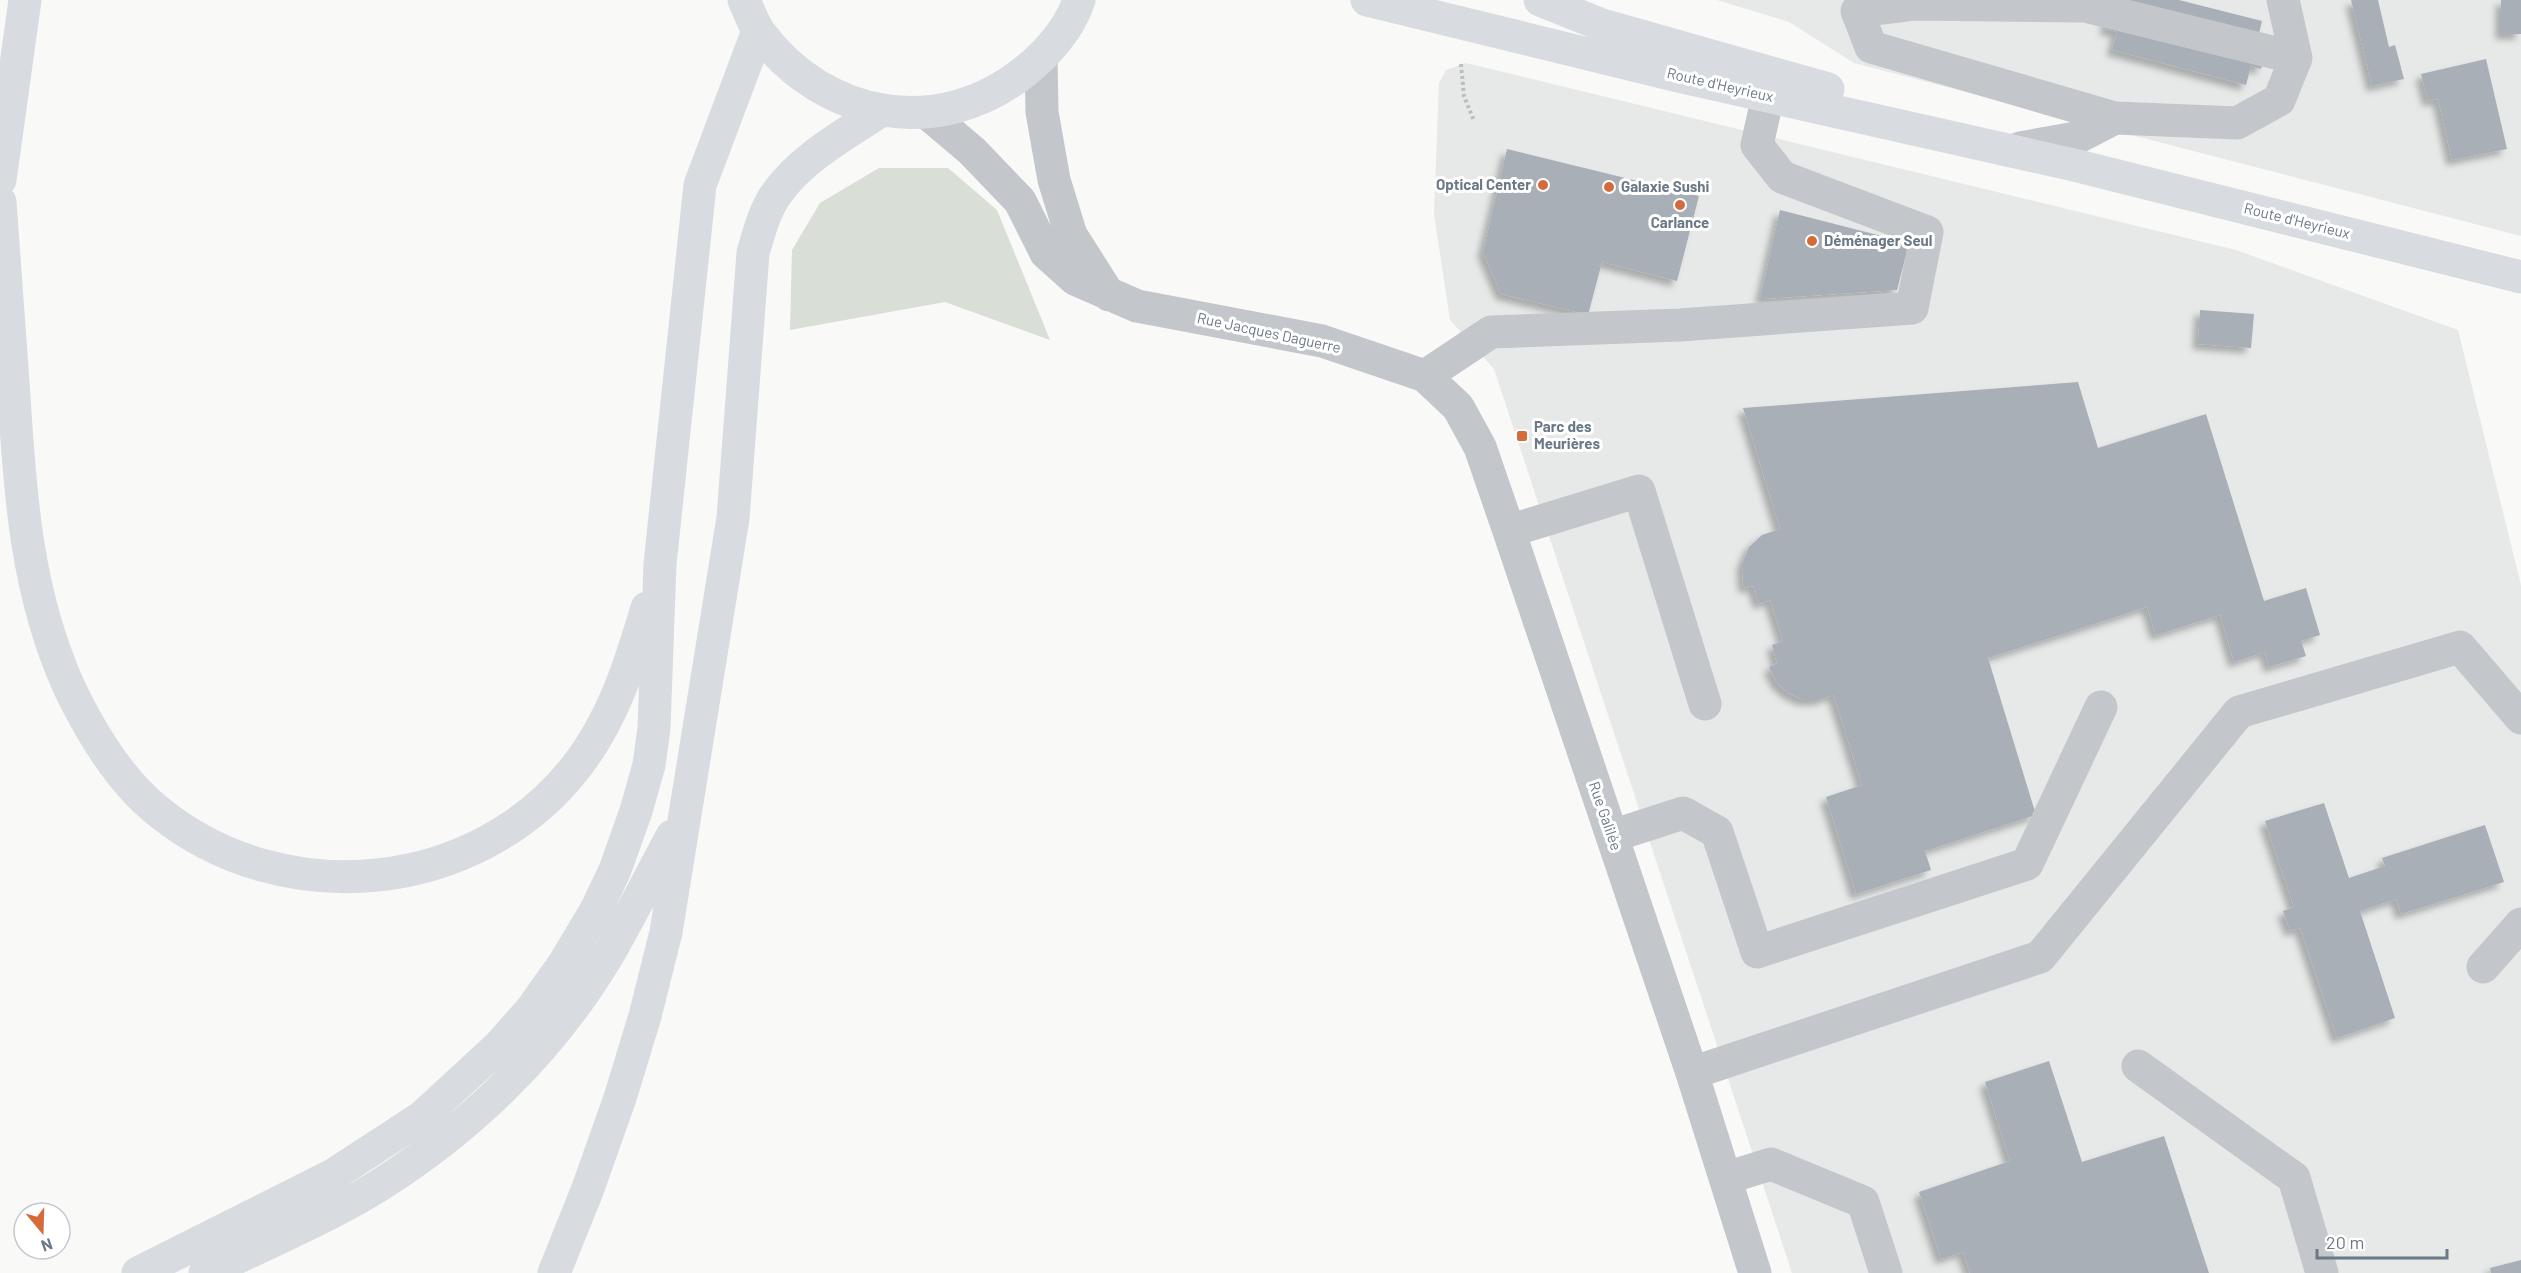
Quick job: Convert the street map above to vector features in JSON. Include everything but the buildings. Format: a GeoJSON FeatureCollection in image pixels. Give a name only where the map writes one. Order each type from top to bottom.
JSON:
{"type":"FeatureCollection","features":[{"type":"Feature","properties":{"kind":"main road"},"geometry":{"type":"LineString","coordinates":[[0,180],[25,0]]}},
{"type":"Feature","properties":{"kind":"main road"},"geometry":{"type":"LineString","coordinates":[[744,0],[758,31],[787,65],[824,91],[879,112],[927,113],[978,99],[1007,85],[1041,58],[1062,33],[1082,1]]}},
{"type":"Feature","properties":{"kind":"main road","name":"Route d'Heyrieux"},"geometry":{"type":"LineString","coordinates":[[1367,0],[1768,96],[2074,165],[2521,277]]}},
{"type":"Feature","properties":{"kind":"main road","name":"Route d'Heyrieux"},"geometry":{"type":"LineString","coordinates":[[1540,0],[1602,25],[1692,48],[2074,165]]}},
{"type":"Feature","properties":{"kind":"main road"},"geometry":{"type":"LineString","coordinates":[[138,1273],[333,1175],[380,1147],[422,1117],[500,1045],[531,1010],[565,962],[596,910],[615,870],[646,776],[654,729],[660,564],[700,185],[758,31]]}},
{"type":"Feature","properties":{"kind":"main road"},"geometry":{"type":"LineString","coordinates":[[554,1273],[587,1191],[645,1016],[666,932],[682,815],[733,518],[753,253],[767,211],[776,194],[793,173],[879,112]]}},
{"type":"Feature","properties":{"kind":"main road"},"geometry":{"type":"LineString","coordinates":[[0,202],[19,484],[25,534],[46,629],[71,690],[124,775],[158,812],[193,836],[234,855],[292,874],[355,878],[421,869],[449,861],[500,835],[553,793],[576,767],[598,736],[628,672],[660,564]]}},
{"type":"Feature","properties":{"kind":"main road"},"geometry":{"type":"LineString","coordinates":[[205,1273],[358,1198],[394,1176],[432,1150],[512,1079],[556,1029],[612,949],[682,815]]}},
{"type":"Feature","properties":{"kind":"street"},"geometry":{"type":"LineString","coordinates":[[2283,0],[2296,58],[2278,100],[2237,123],[2115,118],[1871,47],[1857,11],[1914,4],[2091,3],[2296,58]]}},
{"type":"Feature","properties":{"kind":"street"},"geometry":{"type":"LineString","coordinates":[[1041,58],[1042,112],[1054,180],[1071,235],[1110,296]]}},
{"type":"Feature","properties":{"kind":"street"},"geometry":{"type":"LineString","coordinates":[[1425,376],[1491,332],[1680,325],[1912,308],[1928,232],[1782,177],[1757,145],[1768,96]]}},
{"type":"Feature","properties":{"kind":"street","name":"Rue Jacques Daguerre"},"geometry":{"type":"LineString","coordinates":[[927,113],[972,151],[1020,201],[1046,253],[1075,279],[1137,306],[1322,341],[1425,376]]}},
{"type":"Feature","properties":{"kind":"street"},"geometry":{"type":"LineString","coordinates":[[2020,148],[2076,138],[2115,118]]}},
{"type":"Feature","properties":{"kind":"street","name":"Rue Galilée"},"geometry":{"type":"LineString","coordinates":[[1425,376],[1458,407],[1475,437],[1509,531],[1692,1073],[1755,1273]]}},
{"type":"Feature","properties":{"kind":"street"},"geometry":{"type":"LineString","coordinates":[[1509,531],[1640,490],[1706,704]]}},
{"type":"Feature","properties":{"kind":"street"},"geometry":{"type":"LineString","coordinates":[[1692,1073],[2040,957],[2239,712],[2460,647],[2521,718]]}},
{"type":"Feature","properties":{"kind":"street"},"geometry":{"type":"LineString","coordinates":[[1612,836],[1683,813],[1717,832],[1757,952],[2027,864],[2101,707]]}},
{"type":"Feature","properties":{"kind":"street"},"geometry":{"type":"LineString","coordinates":[[2483,967],[2521,924]]}},
{"type":"Feature","properties":{"kind":"street"},"geometry":{"type":"LineString","coordinates":[[2138,1066],[2294,1178],[2322,1273]]}},
{"type":"Feature","properties":{"kind":"street"},"geometry":{"type":"LineString","coordinates":[[1726,1178],[1771,1164],[1863,1202],[1886,1273]]}},
{"type":"Feature","properties":{"kind":"path"},"geometry":{"type":"LineString","coordinates":[[1464,24],[1461,64],[1464,96],[1474,121]]}},
{"type":"Feature","properties":{"kind":"shaded area"},"geometry":{"type":"Polygon","coordinates":[[[1717,0],[2521,0],[2521,236],[1854,63],[1789,22],[1717,0]]]}},
{"type":"Feature","properties":{"kind":"shaded area","name":"Parc des Meurières"},"geometry":{"type":"Polygon","coordinates":[[[1466,63],[2236,250],[2458,330],[2521,585],[2521,1273],[1792,1273],[1494,369],[1450,320],[1434,214],[1439,83],[1446,70],[1466,63]]]}},
{"type":"Feature","properties":{"kind":"shaded area"},"geometry":{"type":"Polygon","coordinates":[[[879,168],[948,168],[997,210],[1050,340],[945,302],[790,330],[792,250],[820,203],[879,168]]]}},
{"type":"Feature","properties":{"kind":"place","name":"Optical Center"},"geometry":{"type":"Point","coordinates":[1543,185]}},
{"type":"Feature","properties":{"kind":"place","name":"Galaxie Sushi"},"geometry":{"type":"Point","coordinates":[1609,187]}},
{"type":"Feature","properties":{"kind":"place","name":"Carlance"},"geometry":{"type":"Point","coordinates":[1680,205]}},
{"type":"Feature","properties":{"kind":"place","name":"Déménager Seul"},"geometry":{"type":"Point","coordinates":[1812,241]}},
{"type":"Feature","properties":{"kind":"place","name":"Parc des Meurières"},"geometry":{"type":"Point","coordinates":[1522,436]}}]}
